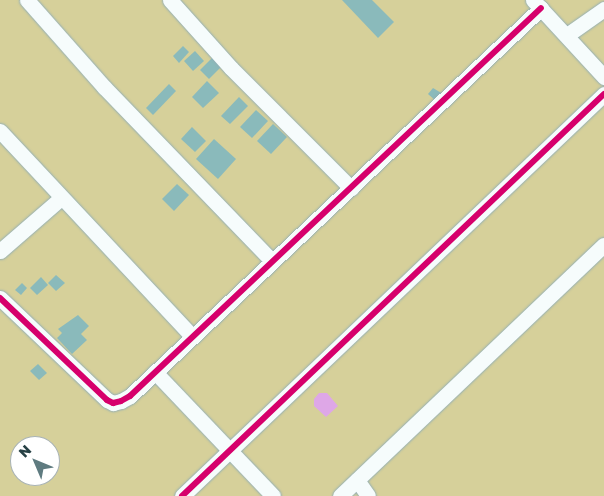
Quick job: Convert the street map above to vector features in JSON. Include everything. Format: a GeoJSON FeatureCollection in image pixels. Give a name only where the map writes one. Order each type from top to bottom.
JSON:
{"type":"FeatureCollection","features":[{"type":"Feature","properties":{"kind":"street"},"geometry":{"type":"LineString","coordinates":[[27,0],[104,87],[271,260]]}},
{"type":"Feature","properties":{"kind":"street"},"geometry":{"type":"LineString","coordinates":[[170,0],[231,68],[351,188]]}},
{"type":"Feature","properties":{"kind":"street"},"geometry":{"type":"LineString","coordinates":[[0,298],[107,400],[114,403],[130,396],[271,260],[351,188],[537,4],[604,77]]}},
{"type":"Feature","properties":{"kind":"street"},"geometry":{"type":"LineString","coordinates":[[567,35],[604,9]]}},
{"type":"Feature","properties":{"kind":"street"},"geometry":{"type":"LineString","coordinates":[[182,496],[604,94]]}},
{"type":"Feature","properties":{"kind":"street"},"geometry":{"type":"LineString","coordinates":[[0,130],[61,198],[192,336]]}},
{"type":"Feature","properties":{"kind":"street"},"geometry":{"type":"LineString","coordinates":[[0,251],[61,198]]}},
{"type":"Feature","properties":{"kind":"street"},"geometry":{"type":"LineString","coordinates":[[340,496],[604,245]]}},
{"type":"Feature","properties":{"kind":"street"},"geometry":{"type":"LineString","coordinates":[[155,372],[272,496]]}},
{"type":"Feature","properties":{"kind":"street"},"geometry":{"type":"LineString","coordinates":[[357,480],[368,496]]}},
{"type":"Feature","properties":{"kind":"shaded area"},"geometry":{"type":"Polygon","coordinates":[[[0,0],[604,0],[604,496],[0,496],[0,0]]]}},
{"type":"Feature","properties":{"kind":"shaded area"},"geometry":{"type":"Polygon","coordinates":[[[319,393],[327,393],[338,406],[326,417],[314,406],[314,399],[319,393]]]}},
{"type":"Feature","properties":{"kind":"building"},"geometry":{"type":"Polygon","coordinates":[[[342,0],[372,0],[394,22],[378,38],[342,0]]]}},
{"type":"Feature","properties":{"kind":"building"},"geometry":{"type":"Polygon","coordinates":[[[183,46],[189,52],[179,63],[173,56],[183,46]]]}},
{"type":"Feature","properties":{"kind":"building"},"geometry":{"type":"Polygon","coordinates":[[[195,51],[204,61],[193,71],[184,61],[195,51]]]}},
{"type":"Feature","properties":{"kind":"building"},"geometry":{"type":"Polygon","coordinates":[[[214,56],[223,65],[209,79],[200,70],[214,56]]]}},
{"type":"Feature","properties":{"kind":"building"},"geometry":{"type":"Polygon","coordinates":[[[207,81],[219,93],[203,108],[192,97],[207,81]]]}},
{"type":"Feature","properties":{"kind":"building"},"geometry":{"type":"Polygon","coordinates":[[[169,84],[176,91],[153,115],[146,108],[169,84]]]}},
{"type":"Feature","properties":{"kind":"building"},"geometry":{"type":"Polygon","coordinates":[[[433,88],[443,94],[436,101],[428,94],[433,88]]]}},
{"type":"Feature","properties":{"kind":"building"},"geometry":{"type":"Polygon","coordinates":[[[239,97],[248,106],[230,124],[221,116],[239,97]]]}},
{"type":"Feature","properties":{"kind":"building"},"geometry":{"type":"Polygon","coordinates":[[[256,110],[268,121],[252,138],[240,127],[256,110]]]}},
{"type":"Feature","properties":{"kind":"building"},"geometry":{"type":"Polygon","coordinates":[[[273,124],[287,137],[271,154],[257,141],[273,124]]]}},
{"type":"Feature","properties":{"kind":"building"},"geometry":{"type":"Polygon","coordinates":[[[192,127],[206,141],[195,152],[181,139],[192,127]]]}},
{"type":"Feature","properties":{"kind":"building"},"geometry":{"type":"Polygon","coordinates":[[[214,139],[236,159],[218,179],[196,159],[214,139]]]}},
{"type":"Feature","properties":{"kind":"building"},"geometry":{"type":"Polygon","coordinates":[[[177,184],[189,195],[174,211],[162,199],[177,184]]]}},
{"type":"Feature","properties":{"kind":"building"},"geometry":{"type":"Polygon","coordinates":[[[56,275],[65,283],[56,291],[48,283],[56,275]]]}},
{"type":"Feature","properties":{"kind":"building"},"geometry":{"type":"Polygon","coordinates":[[[41,277],[48,285],[37,295],[30,288],[41,277]]]}},
{"type":"Feature","properties":{"kind":"building"},"geometry":{"type":"Polygon","coordinates":[[[22,283],[27,288],[21,295],[15,290],[22,283]]]}},
{"type":"Feature","properties":{"kind":"building"},"geometry":{"type":"Polygon","coordinates":[[[78,315],[89,326],[81,334],[87,340],[72,354],[57,338],[62,333],[58,329],[78,315]]]}},
{"type":"Feature","properties":{"kind":"building"},"geometry":{"type":"Polygon","coordinates":[[[38,364],[47,373],[39,380],[30,371],[38,364]]]}},
{"type":"Feature","properties":{"kind":"cycle path"},"geometry":{"type":"LineString","coordinates":[[0,298],[107,400],[113,403],[121,401],[130,396],[541,8]]}},
{"type":"Feature","properties":{"kind":"cycle path"},"geometry":{"type":"LineString","coordinates":[[182,496],[604,94]]}}]}
